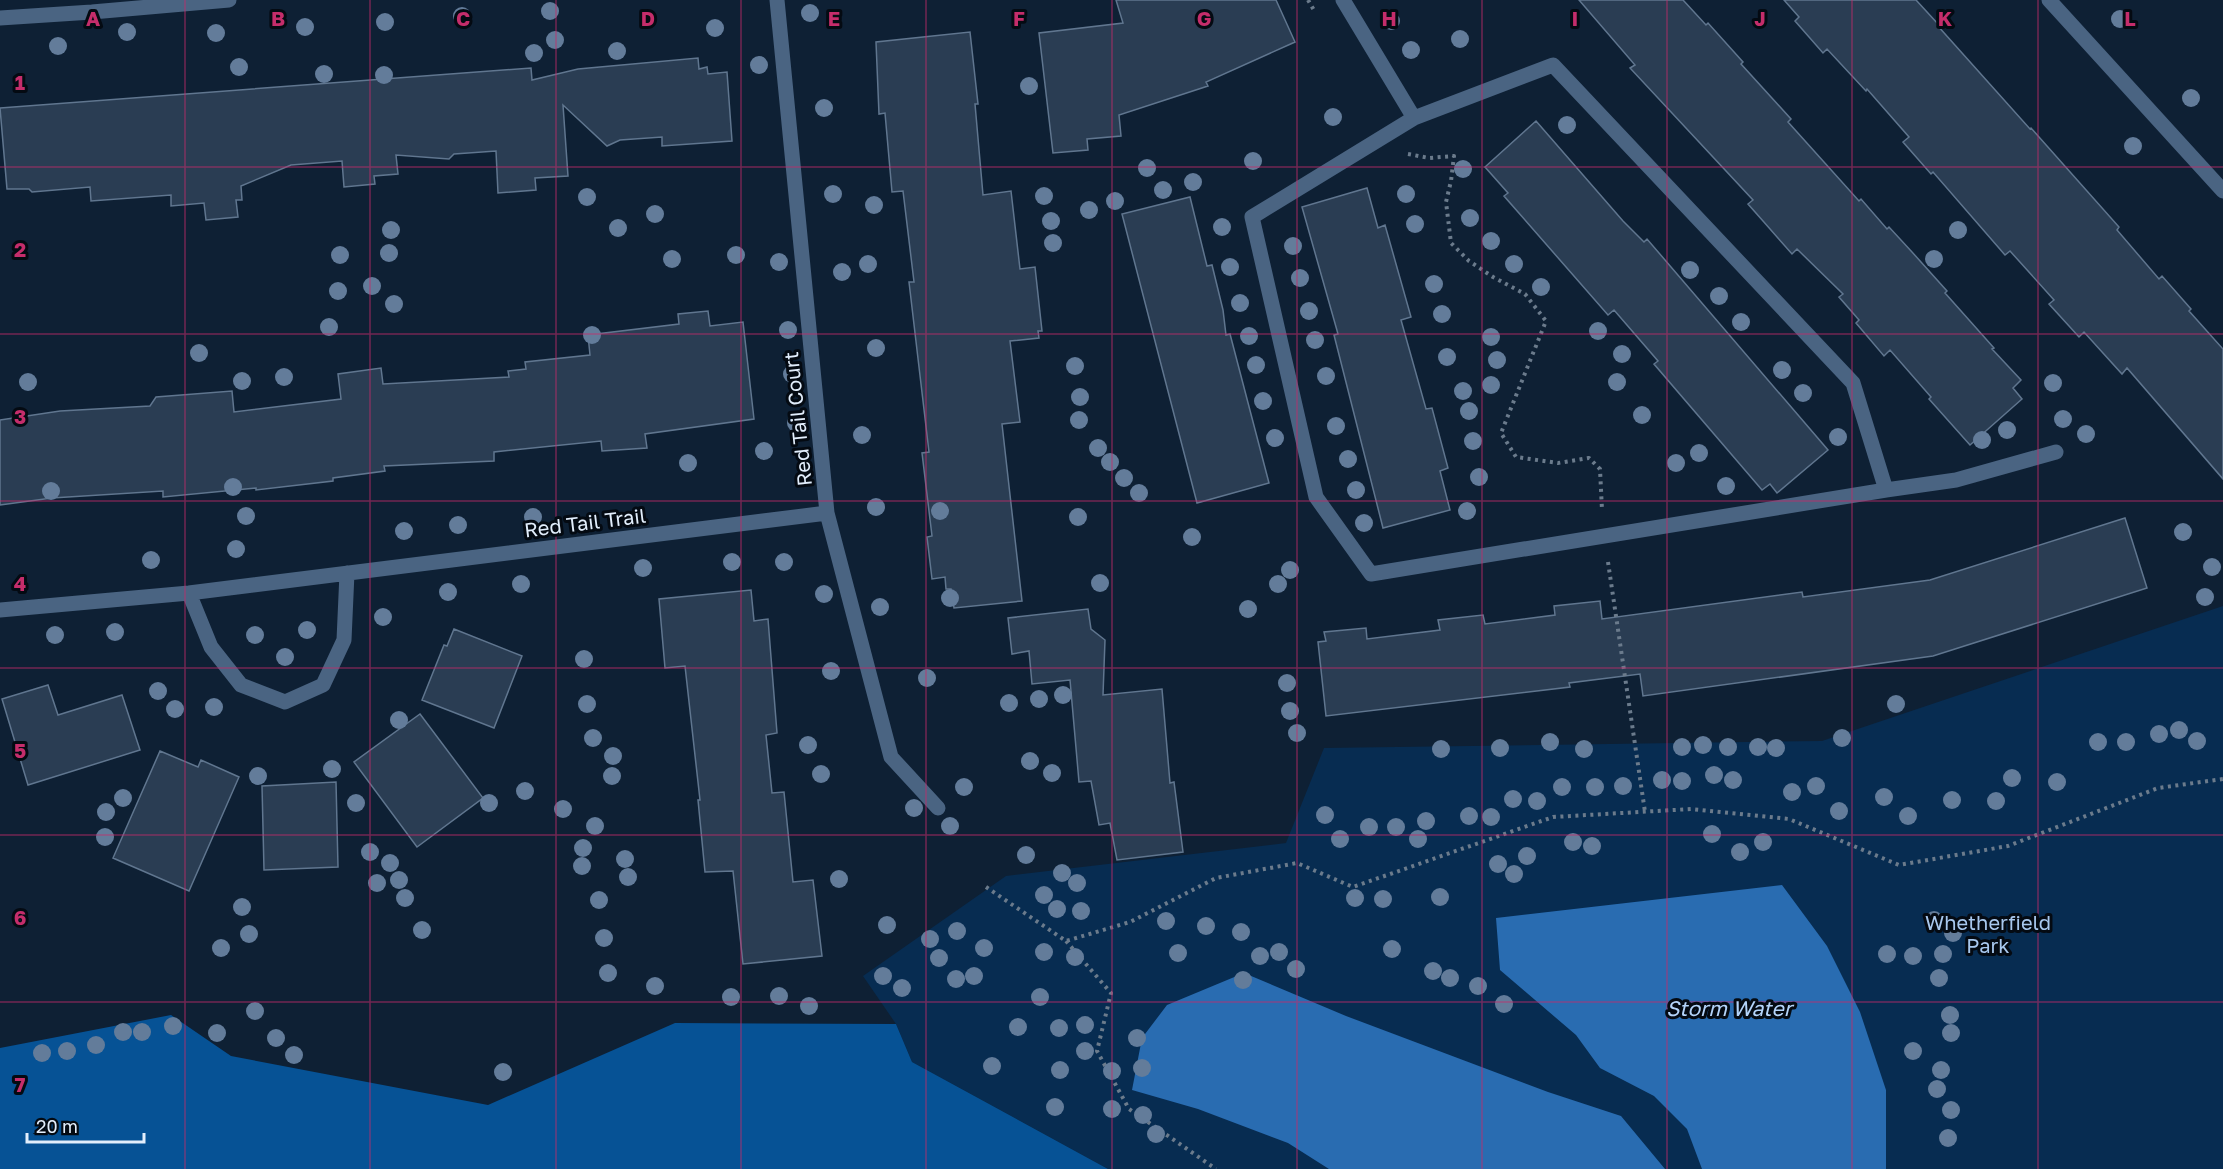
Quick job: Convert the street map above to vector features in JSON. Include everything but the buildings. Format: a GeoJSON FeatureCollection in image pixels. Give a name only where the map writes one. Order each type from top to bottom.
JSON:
{"type":"FeatureCollection","features":[{"type":"Feature","properties":{"kind":"street"},"geometry":{"type":"LineString","coordinates":[[0,18],[92,6],[229,0]]}},
{"type":"Feature","properties":{"kind":"street","name":"Red Tail Court"},"geometry":{"type":"LineString","coordinates":[[777,0],[827,513],[891,757],[938,808]]}},
{"type":"Feature","properties":{"kind":"street"},"geometry":{"type":"LineString","coordinates":[[1343,0],[1414,118]]}},
{"type":"Feature","properties":{"kind":"street"},"geometry":{"type":"LineString","coordinates":[[2049,0],[2223,191]]}},
{"type":"Feature","properties":{"kind":"street"},"geometry":{"type":"LineString","coordinates":[[1886,490],[1853,383],[1552,65],[1414,118],[1252,217],[1316,497],[1371,574],[1956,480],[2056,452]]}},
{"type":"Feature","properties":{"kind":"street","name":"Red Tail Trail"},"geometry":{"type":"LineString","coordinates":[[0,610],[189,592],[827,513]]}},
{"type":"Feature","properties":{"kind":"street"},"geometry":{"type":"LineString","coordinates":[[189,592],[211,647],[241,685],[285,702],[323,686],[344,640],[347,573]]}},
{"type":"Feature","properties":{"kind":"path"},"geometry":{"type":"LineString","coordinates":[[1308,0],[1321,20]]}},
{"type":"Feature","properties":{"kind":"path"},"geometry":{"type":"LineString","coordinates":[[1390,132],[1407,154],[1429,158],[1454,156],[1446,202],[1451,243],[1469,261],[1525,294],[1546,321],[1501,433],[1516,457],[1558,463],[1589,458],[1600,469],[1604,536],[1645,812]]}},
{"type":"Feature","properties":{"kind":"path"},"geometry":{"type":"LineString","coordinates":[[1066,941],[1130,922],[1216,878],[1297,863],[1353,887],[1553,818],[1691,809],[1789,819],[1899,865],[2008,846],[2158,788],[2223,779]]}},
{"type":"Feature","properties":{"kind":"path"},"geometry":{"type":"LineString","coordinates":[[986,887],[1066,941],[1111,993],[1097,1051],[1129,1108],[1216,1169]]}},
{"type":"Feature","properties":{"kind":"green space","name":"Whetherfield Park"},"geometry":{"type":"Polygon","coordinates":[[[2223,606],[2223,1169],[1108,1169],[912,1062],[896,1024],[863,976],[1006,876],[1286,843],[1324,748],[1822,741],[2223,606]]]}},
{"type":"Feature","properties":{"kind":"shaded area"},"geometry":{"type":"Polygon","coordinates":[[[171,1015],[231,1056],[488,1105],[675,1023],[896,1024],[912,1062],[1108,1169],[0,1169],[0,1048],[171,1015]]]}},
{"type":"Feature","properties":{"kind":"water","name":"Storm Water"},"geometry":{"type":"Polygon","coordinates":[[[1782,885],[1827,946],[1860,1012],[1886,1090],[1886,1169],[1702,1169],[1687,1129],[1654,1096],[1600,1068],[1576,1035],[1500,970],[1496,918],[1782,885]]]}},
{"type":"Feature","properties":{"kind":"water"},"geometry":{"type":"Polygon","coordinates":[[[1244,973],[1346,1016],[1548,1092],[1621,1116],[1665,1169],[1329,1169],[1288,1143],[1198,1109],[1132,1090],[1142,1038],[1167,1005],[1244,973]]]}}]}
